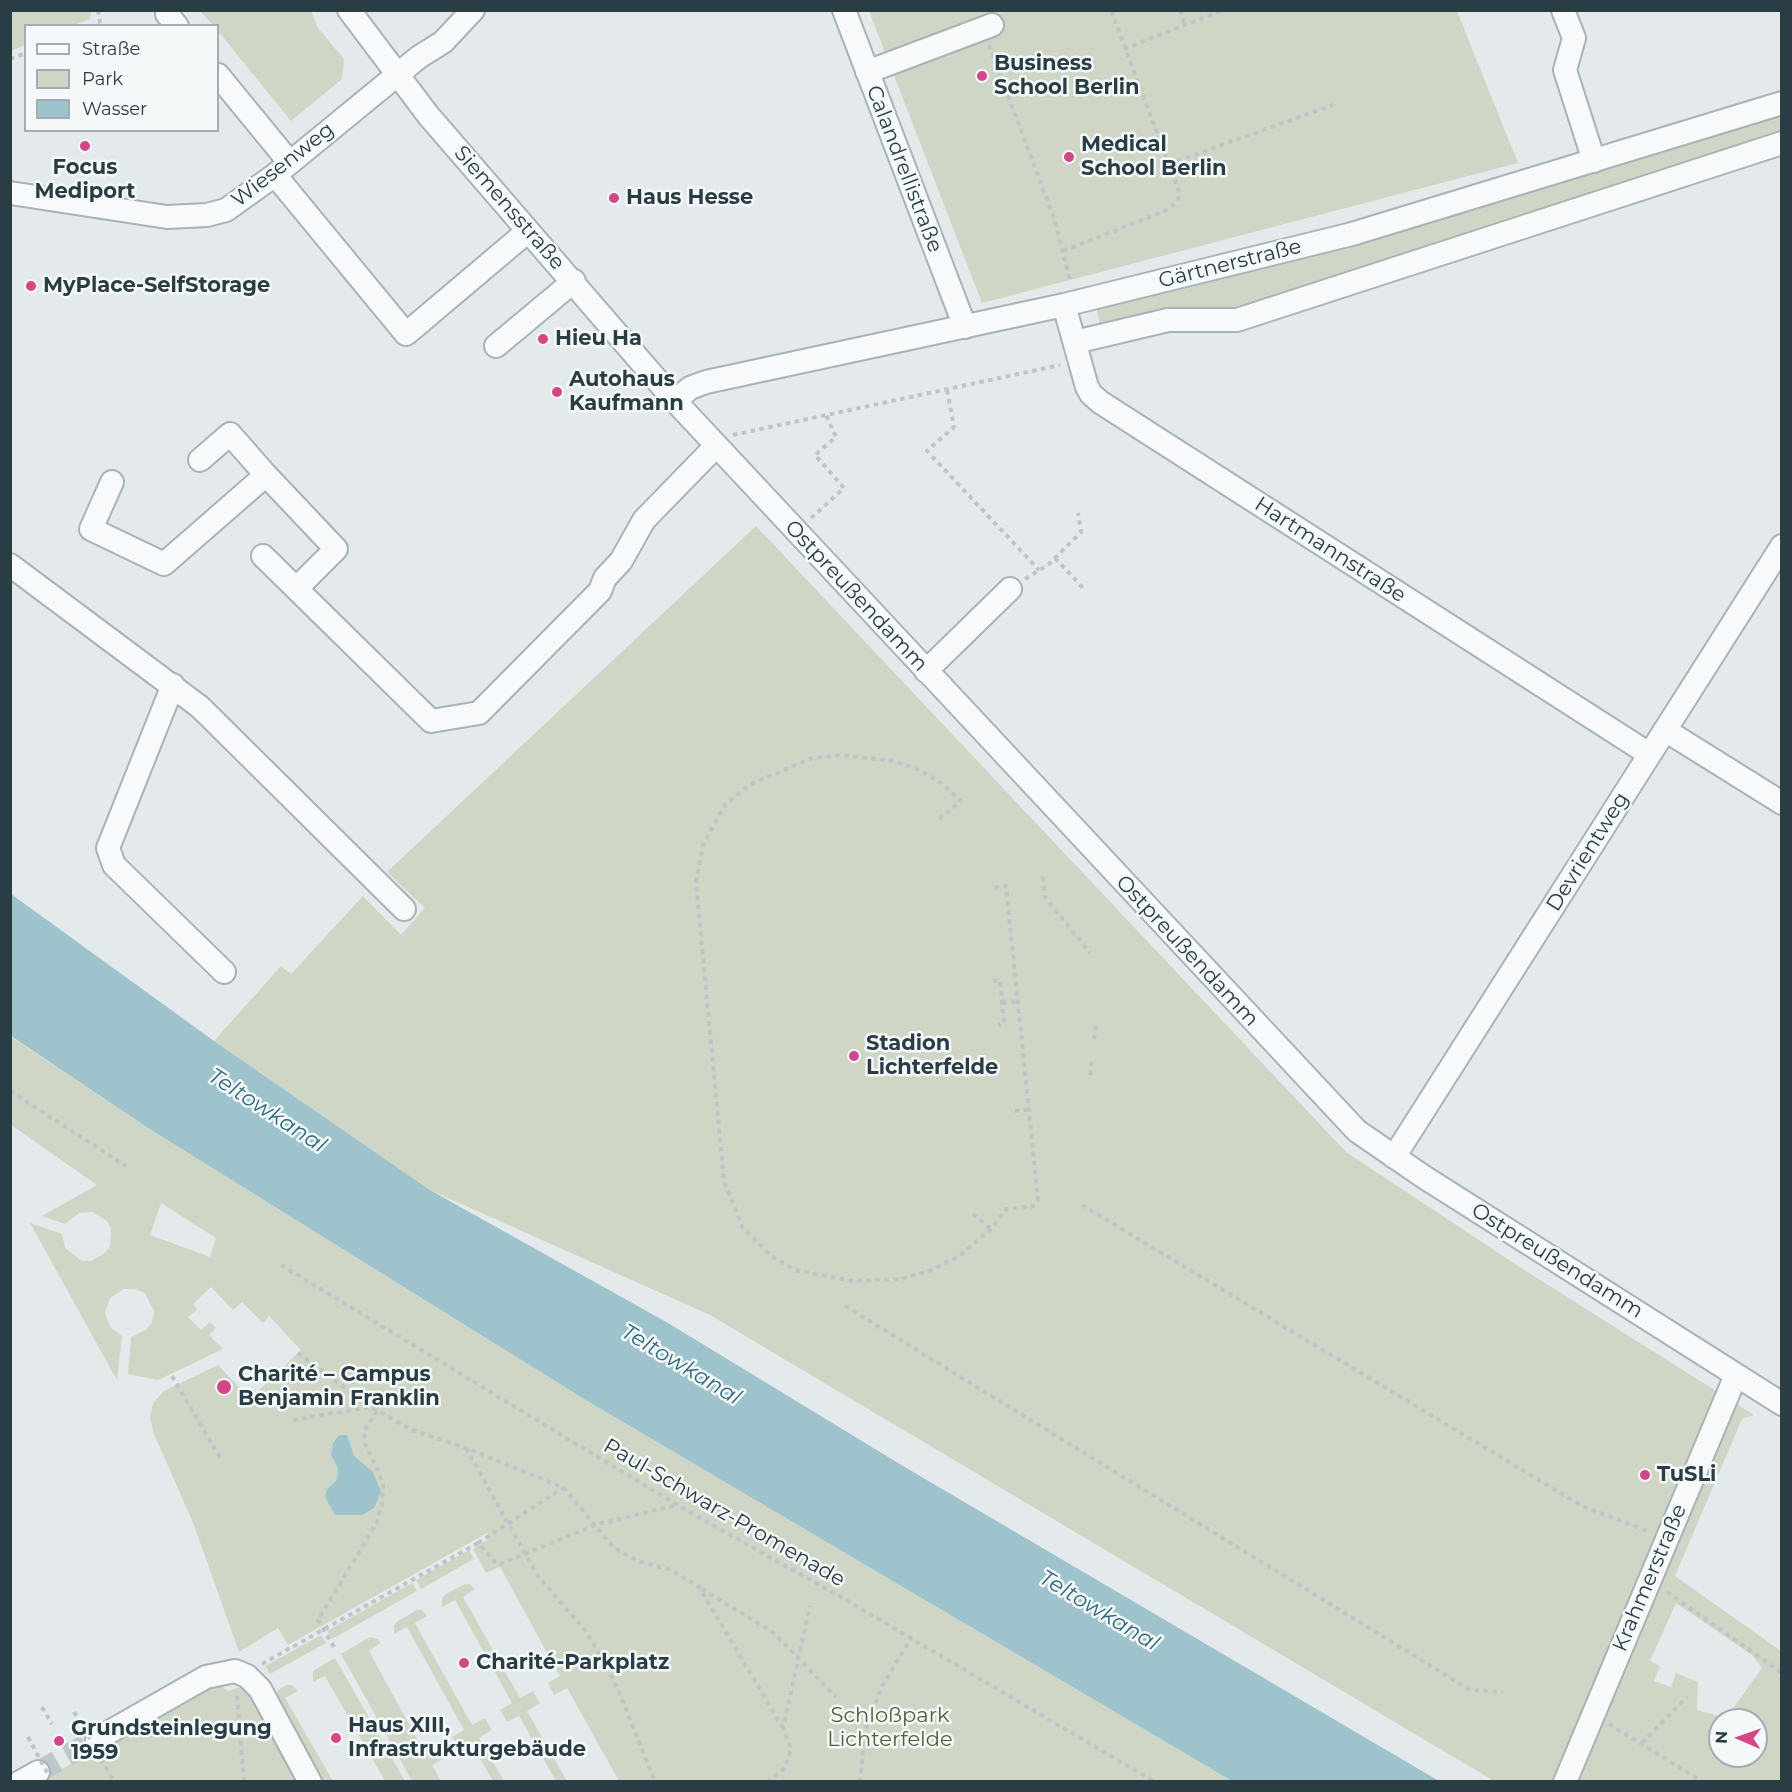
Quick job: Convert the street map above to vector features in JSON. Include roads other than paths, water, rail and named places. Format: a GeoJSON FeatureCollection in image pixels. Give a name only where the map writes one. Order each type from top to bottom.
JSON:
{"type":"FeatureCollection","features":[{"type":"Feature","properties":{"kind":"street","name":"Wiesenweg"},"geometry":{"type":"LineString","coordinates":[[10,193],[186,218],[226,210],[282,169],[398,75],[443,42],[473,10]]}},
{"type":"Feature","properties":{"kind":"street","name":"Calandrellistraße"},"geometry":{"type":"LineString","coordinates":[[844,10],[965,327]]}},
{"type":"Feature","properties":{"kind":"street"},"geometry":{"type":"LineString","coordinates":[[1563,10],[1574,38],[1565,70],[1594,161]]}},
{"type":"Feature","properties":{"kind":"street","name":"Siemensstraße"},"geometry":{"type":"LineString","coordinates":[[353,12],[398,75],[528,231],[574,280],[675,401]]}},
{"type":"Feature","properties":{"kind":"street"},"geometry":{"type":"LineString","coordinates":[[867,72],[987,27]]}},
{"type":"Feature","properties":{"kind":"street"},"geometry":{"type":"LineString","coordinates":[[219,76],[282,169],[406,334],[528,231]]}},
{"type":"Feature","properties":{"kind":"street","name":"Gärtnerstraße"},"geometry":{"type":"LineString","coordinates":[[675,401],[690,388],[706,382],[1064,305],[1352,234],[1782,103]]}},
{"type":"Feature","properties":{"kind":"street","name":"Gärtnerstraße"},"geometry":{"type":"LineString","coordinates":[[1073,352],[1168,320],[1237,320],[1782,143]]}},
{"type":"Feature","properties":{"kind":"street"},"geometry":{"type":"LineString","coordinates":[[496,346],[574,280]]}},
{"type":"Feature","properties":{"kind":"street","name":"Hartmannstraße"},"geometry":{"type":"LineString","coordinates":[[1064,305],[1073,352],[1087,387],[1100,402],[1649,754]]}},
{"type":"Feature","properties":{"kind":"street","name":"Ostpreußendamm"},"geometry":{"type":"LineString","coordinates":[[675,401],[724,440],[926,671],[1357,1131],[1394,1157],[1782,1404]]}},
{"type":"Feature","properties":{"kind":"street"},"geometry":{"type":"LineString","coordinates":[[200,460],[230,434],[336,549],[297,588]]}},
{"type":"Feature","properties":{"kind":"street"},"geometry":{"type":"LineString","coordinates":[[263,556],[431,721],[479,713],[600,591],[605,578],[621,561],[644,519],[724,440]]}},
{"type":"Feature","properties":{"kind":"street"},"geometry":{"type":"LineString","coordinates":[[112,482],[90,529],[164,564],[266,475]]}},
{"type":"Feature","properties":{"kind":"street","name":"Devrientweg"},"geometry":{"type":"LineString","coordinates":[[1394,1157],[1782,546]]}},
{"type":"Feature","properties":{"kind":"street"},"geometry":{"type":"LineString","coordinates":[[10,565],[200,707],[404,909]]}},
{"type":"Feature","properties":{"kind":"street"},"geometry":{"type":"LineString","coordinates":[[926,671],[1010,589]]}},
{"type":"Feature","properties":{"kind":"street"},"geometry":{"type":"LineString","coordinates":[[173,685],[108,848],[114,865],[224,972]]}},
{"type":"Feature","properties":{"kind":"street"},"geometry":{"type":"LineString","coordinates":[[1665,730],[1782,803]]}},
{"type":"Feature","properties":{"kind":"street","name":"Krahmerstraße"},"geometry":{"type":"LineString","coordinates":[[1565,1782],[1736,1375]]}},
{"type":"Feature","properties":{"kind":"street"},"geometry":{"type":"LineString","coordinates":[[97,1744],[206,1677],[246,1678],[310,1782]]}},
{"type":"Feature","properties":{"kind":"water","name":"Teltowkanal"},"geometry":{"type":"Polygon","coordinates":[[[11,894],[214,1041],[430,1190],[668,1323],[903,1466],[1439,1781],[1232,1781],[584,1399],[148,1128],[11,1036],[11,894]]]}},
{"type":"Feature","properties":{"kind":"water"},"geometry":{"type":"Polygon","coordinates":[[[339,1435],[347,1435],[354,1456],[373,1472],[381,1492],[374,1508],[362,1515],[335,1515],[325,1497],[327,1489],[337,1480],[338,1468],[331,1455],[333,1443],[339,1435]]]}},
{"type":"Feature","properties":{"kind":"tunnel"},"geometry":{"type":"LineString","coordinates":[[38,1772],[97,1739]]}},
{"type":"Feature","properties":{"kind":"place","name":"Business School Berlin"},"geometry":{"type":"Point","coordinates":[982,76]}},
{"type":"Feature","properties":{"kind":"place","name":"Focus Mediport"},"geometry":{"type":"Point","coordinates":[85,146]}},
{"type":"Feature","properties":{"kind":"place","name":"Medical School Berlin"},"geometry":{"type":"Point","coordinates":[1069,157]}},
{"type":"Feature","properties":{"kind":"place","name":"Haus Hesse"},"geometry":{"type":"Point","coordinates":[614,198]}},
{"type":"Feature","properties":{"kind":"place","name":"MyPlace-SelfStorage"},"geometry":{"type":"Point","coordinates":[31,286]}},
{"type":"Feature","properties":{"kind":"place","name":"Hieu Ha"},"geometry":{"type":"Point","coordinates":[543,339]}},
{"type":"Feature","properties":{"kind":"place","name":"Autohaus Kaufmann"},"geometry":{"type":"Point","coordinates":[557,392]}},
{"type":"Feature","properties":{"kind":"place","name":"Stadion Lichterfelde"},"geometry":{"type":"Point","coordinates":[854,1056]}},
{"type":"Feature","properties":{"kind":"place","name":"Charité – Campus Benjamin Franklin"},"geometry":{"type":"Point","coordinates":[224,1387]}},
{"type":"Feature","properties":{"kind":"place","name":"TuSLi"},"geometry":{"type":"Point","coordinates":[1645,1475]}},
{"type":"Feature","properties":{"kind":"place","name":"Charité-Parkplatz"},"geometry":{"type":"Point","coordinates":[464,1663]}},
{"type":"Feature","properties":{"kind":"place","name":"Haus XIII, Infrastrukturgebäude"},"geometry":{"type":"Point","coordinates":[336,1738]}},
{"type":"Feature","properties":{"kind":"place","name":"Grundsteinlegung 1959"},"geometry":{"type":"Point","coordinates":[59,1741]}},
{"type":"Feature","properties":{"kind":"park label","name":"Schloßpark Lichterfelde"},"geometry":{"type":"Point","coordinates":[890,1728]}}]}
